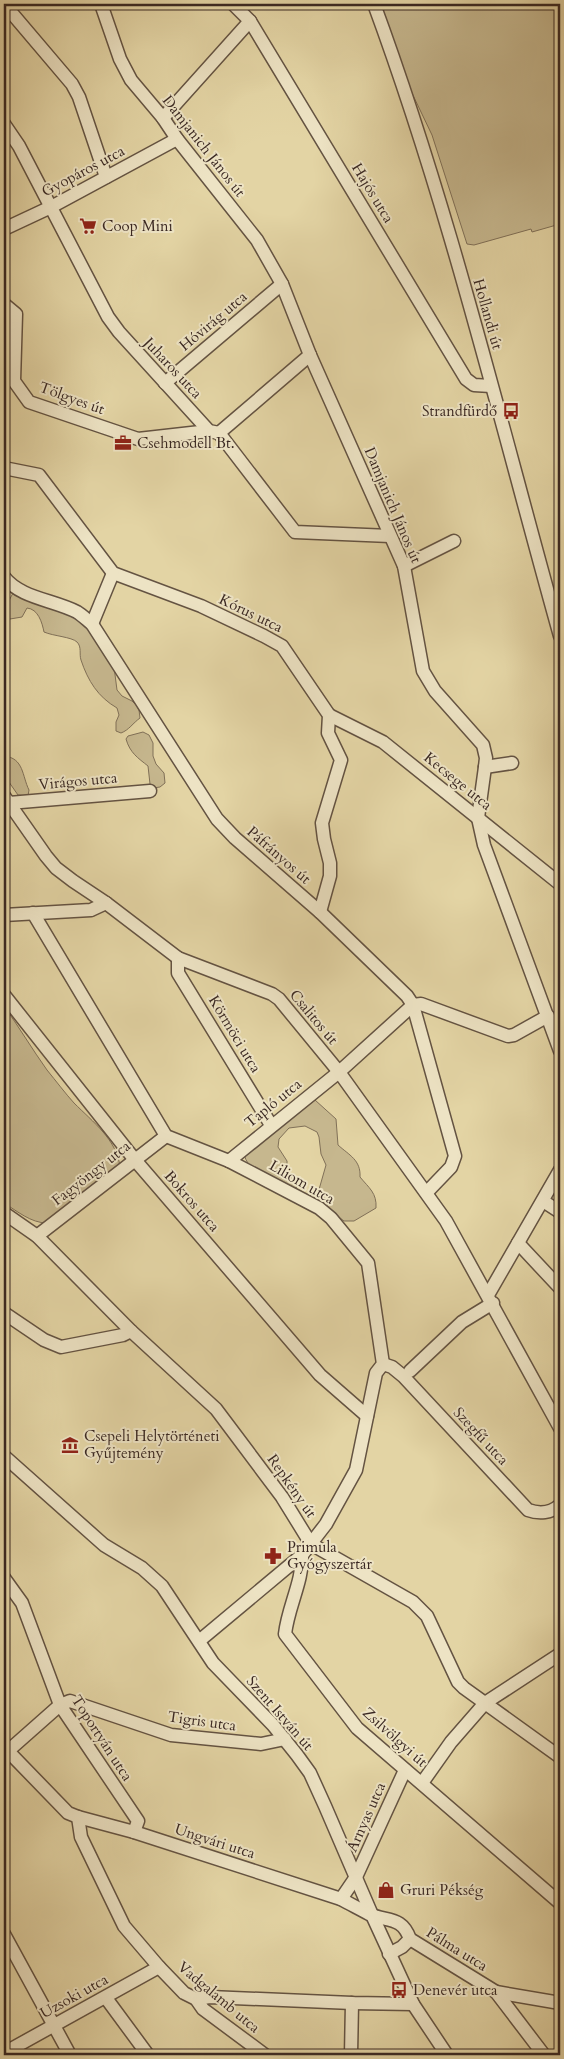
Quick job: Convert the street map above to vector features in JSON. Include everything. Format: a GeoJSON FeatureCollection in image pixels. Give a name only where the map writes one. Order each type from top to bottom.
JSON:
{"type":"FeatureCollection","features":[{"type":"Feature","properties":{"kind":"street"},"geometry":{"type":"LineString","coordinates":[[4,4],[72,84],[106,177]]}},
{"type":"Feature","properties":{"kind":"street","name":"Damjanich János út"},"geometry":{"type":"LineString","coordinates":[[102,4],[120,59],[127,73],[257,240],[282,284],[310,355],[404,566],[423,670],[435,691],[483,746],[486,758],[478,818],[484,845],[560,1051]]}},
{"type":"Feature","properties":{"kind":"street","name":"Hajós utca"},"geometry":{"type":"LineString","coordinates":[[232,4],[250,21],[466,379],[474,385],[491,386]]}},
{"type":"Feature","properties":{"kind":"street","name":"Hollandi út"},"geometry":{"type":"LineString","coordinates":[[374,4],[412,108],[560,636]]}},
{"type":"Feature","properties":{"kind":"street"},"geometry":{"type":"LineString","coordinates":[[163,118],[250,21]]}},
{"type":"Feature","properties":{"kind":"street","name":"Juharos utca"},"geometry":{"type":"LineString","coordinates":[[4,124],[19,146],[108,317],[128,344],[214,432],[295,532],[390,536]]}},
{"type":"Feature","properties":{"kind":"street","name":"Gyopáros utca"},"geometry":{"type":"LineString","coordinates":[[4,229],[51,207],[177,139]]}},
{"type":"Feature","properties":{"kind":"street","name":"Hóvirág utca"},"geometry":{"type":"LineString","coordinates":[[165,384],[282,284]]}},
{"type":"Feature","properties":{"kind":"street","name":"Tölgyes út"},"geometry":{"type":"LineString","coordinates":[[4,304],[16,314],[9,340],[14,381],[29,402],[138,439],[214,432]]}},
{"type":"Feature","properties":{"kind":"street"},"geometry":{"type":"LineString","coordinates":[[214,432],[310,355]]}},
{"type":"Feature","properties":{"kind":"street"},"geometry":{"type":"LineString","coordinates":[[4,468],[39,475],[113,573],[92,624]]}},
{"type":"Feature","properties":{"kind":"street"},"geometry":{"type":"LineString","coordinates":[[404,566],[454,541]]}},
{"type":"Feature","properties":{"kind":"street","name":"Kórus utca"},"geometry":{"type":"LineString","coordinates":[[113,573],[201,606],[282,646],[329,715],[328,733],[341,760],[322,823],[330,863],[330,876],[320,912]]}},
{"type":"Feature","properties":{"kind":"street","name":"Páfrányos út"},"geometry":{"type":"LineString","coordinates":[[4,577],[9,584],[20,590],[76,612],[92,624],[217,819],[235,838],[320,912],[407,996],[413,1005],[455,1156],[451,1167],[427,1192]]}},
{"type":"Feature","properties":{"kind":"street","name":"Kecsege utca"},"geometry":{"type":"LineString","coordinates":[[329,715],[383,742],[560,884]]}},
{"type":"Feature","properties":{"kind":"street"},"geometry":{"type":"LineString","coordinates":[[485,767],[512,763]]}},
{"type":"Feature","properties":{"kind":"street","name":"Virágos utca"},"geometry":{"type":"LineString","coordinates":[[6,799],[150,791]]}},
{"type":"Feature","properties":{"kind":"street","name":"Csalitos út"},"geometry":{"type":"LineString","coordinates":[[6,799],[56,868],[106,903],[178,958],[272,994],[279,999],[339,1072],[427,1192],[459,1243],[481,1286],[490,1299]]}},
{"type":"Feature","properties":{"kind":"street"},"geometry":{"type":"LineString","coordinates":[[4,914],[91,910],[106,903]]}},
{"type":"Feature","properties":{"kind":"street"},"geometry":{"type":"LineString","coordinates":[[32,913],[166,1136]]}},
{"type":"Feature","properties":{"kind":"street","name":"Körmöci utca"},"geometry":{"type":"LineString","coordinates":[[178,958],[178,972],[271,1125]]}},
{"type":"Feature","properties":{"kind":"street","name":"Bokros utca"},"geometry":{"type":"LineString","coordinates":[[4,995],[135,1160],[320,1375],[367,1416]]}},
{"type":"Feature","properties":{"kind":"street"},"geometry":{"type":"LineString","coordinates":[[413,1005],[420,1004],[508,1036],[514,1035],[548,1016]]}},
{"type":"Feature","properties":{"kind":"street","name":"Tapló utca"},"geometry":{"type":"LineString","coordinates":[[228,1161],[339,1072],[413,1005]]}},
{"type":"Feature","properties":{"kind":"street","name":"Fagyöngy utca"},"geometry":{"type":"LineString","coordinates":[[37,1236],[166,1136]]}},
{"type":"Feature","properties":{"kind":"street","name":"Liliom utca"},"geometry":{"type":"LineString","coordinates":[[166,1136],[228,1161],[319,1208],[331,1218],[364,1256],[370,1272],[383,1364]]}},
{"type":"Feature","properties":{"kind":"street"},"geometry":{"type":"LineString","coordinates":[[410,1371],[462,1322],[490,1299],[518,1243],[560,1170]]}},
{"type":"Feature","properties":{"kind":"street"},"geometry":{"type":"LineString","coordinates":[[543,1201],[560,1212]]}},
{"type":"Feature","properties":{"kind":"street","name":"Repkény út"},"geometry":{"type":"LineString","coordinates":[[4,1212],[37,1236],[131,1331],[216,1409],[282,1497],[311,1544],[413,1602],[427,1616],[458,1682],[560,1757]]}},
{"type":"Feature","properties":{"kind":"street"},"geometry":{"type":"LineString","coordinates":[[518,1243],[560,1288]]}},
{"type":"Feature","properties":{"kind":"street"},"geometry":{"type":"LineString","coordinates":[[490,1299],[560,1428]]}},
{"type":"Feature","properties":{"kind":"street"},"geometry":{"type":"LineString","coordinates":[[4,1313],[44,1340],[61,1347],[123,1335],[131,1331]]}},
{"type":"Feature","properties":{"kind":"street"},"geometry":{"type":"LineString","coordinates":[[199,1640],[302,1555],[344,1495],[356,1470],[376,1373],[383,1364]]}},
{"type":"Feature","properties":{"kind":"street","name":"Szegfű utca"},"geometry":{"type":"LineString","coordinates":[[383,1364],[403,1376],[528,1510],[544,1512],[560,1505]]}},
{"type":"Feature","properties":{"kind":"street","name":"Szent István út"},"geometry":{"type":"LineString","coordinates":[[4,1456],[104,1545],[151,1575],[162,1586],[213,1663],[285,1739],[310,1773],[412,2004],[447,2055]]}},
{"type":"Feature","properties":{"kind":"street","name":"Zsilvölgyi út"},"geometry":{"type":"LineString","coordinates":[[302,1555],[302,1564],[287,1618],[285,1634],[357,1728],[560,1902]]}},
{"type":"Feature","properties":{"kind":"street","name":"Toportyán utca"},"geometry":{"type":"LineString","coordinates":[[4,1578],[22,1603],[60,1705],[138,1821],[134,1832]]}},
{"type":"Feature","properties":{"kind":"street"},"geometry":{"type":"LineString","coordinates":[[422,1783],[451,1742],[485,1703],[560,1654]]}},
{"type":"Feature","properties":{"kind":"street","name":"Tigris utca"},"geometry":{"type":"LineString","coordinates":[[60,1705],[70,1701],[171,1735],[261,1744],[285,1739]]}},
{"type":"Feature","properties":{"kind":"street"},"geometry":{"type":"LineString","coordinates":[[60,1705],[6,1749],[68,1813],[78,1817]]}},
{"type":"Feature","properties":{"kind":"street","name":"Árnyas utca"},"geometry":{"type":"LineString","coordinates":[[356,1877],[405,1770]]}},
{"type":"Feature","properties":{"kind":"street","name":"Ungvári utca"},"geometry":{"type":"LineString","coordinates":[[78,1817],[134,1832],[341,1899],[372,1915]]}},
{"type":"Feature","properties":{"kind":"street","name":"Vadgalamb utca"},"geometry":{"type":"LineString","coordinates":[[78,1817],[80,1836],[120,1919],[159,1967],[184,1993],[196,1999],[203,2009],[265,2055]]}},
{"type":"Feature","properties":{"kind":"street"},"geometry":{"type":"LineString","coordinates":[[341,1899],[356,1877]]}},
{"type":"Feature","properties":{"kind":"street","name":"Pálma utca"},"geometry":{"type":"LineString","coordinates":[[372,1915],[390,1918],[402,1924],[410,1939],[496,1992],[544,2055]]}},
{"type":"Feature","properties":{"kind":"street"},"geometry":{"type":"LineString","coordinates":[[4,1934],[70,2055]]}},
{"type":"Feature","properties":{"kind":"street","name":"Pálma utca"},"geometry":{"type":"LineString","coordinates":[[390,1954],[402,1947],[410,1939]]}},
{"type":"Feature","properties":{"kind":"street","name":"Uzsoki utca"},"geometry":{"type":"LineString","coordinates":[[4,2053],[159,1967]]}},
{"type":"Feature","properties":{"kind":"street"},"geometry":{"type":"LineString","coordinates":[[496,1992],[560,2003]]}},
{"type":"Feature","properties":{"kind":"street"},"geometry":{"type":"LineString","coordinates":[[196,1999],[210,1997],[352,2004],[412,2004]]}},
{"type":"Feature","properties":{"kind":"street"},"geometry":{"type":"LineString","coordinates":[[106,1998],[148,2055]]}},
{"type":"Feature","properties":{"kind":"street"},"geometry":{"type":"LineString","coordinates":[[351,2055],[352,2004]]}},
{"type":"Feature","properties":{"kind":"shaded area"},"geometry":{"type":"Polygon","coordinates":[[[375,4],[560,4],[560,224],[532,232],[531,229],[474,245],[467,244],[432,135],[410,89],[375,4]]]}},
{"type":"Feature","properties":{"kind":"shaded area"},"geometry":{"type":"Polygon","coordinates":[[[18,592],[56,606],[83,622],[114,667],[117,690],[122,696],[132,701],[139,710],[140,718],[124,732],[116,731],[116,722],[119,715],[117,708],[104,699],[90,682],[81,660],[77,642],[44,632],[37,613],[31,609],[27,608],[22,617],[10,619],[5,616],[4,610],[13,593],[18,592]]]}},
{"type":"Feature","properties":{"kind":"shaded area"},"geometry":{"type":"Polygon","coordinates":[[[143,732],[149,735],[153,743],[153,756],[156,764],[164,773],[165,783],[160,787],[153,788],[150,784],[148,766],[132,752],[126,739],[128,736],[143,732]]]}},
{"type":"Feature","properties":{"kind":"shaded area"},"geometry":{"type":"Polygon","coordinates":[[[4,756],[11,757],[19,764],[29,790],[28,796],[18,795],[4,775],[4,756]]]}},
{"type":"Feature","properties":{"kind":"shaded area"},"geometry":{"type":"Polygon","coordinates":[[[4,1006],[47,1070],[74,1103],[96,1124],[109,1140],[118,1157],[120,1167],[47,1223],[30,1219],[4,1203],[4,1006]]]}},
{"type":"Feature","properties":{"kind":"shaded area"},"geometry":{"type":"Polygon","coordinates":[[[315,1100],[336,1119],[338,1145],[359,1166],[360,1177],[372,1191],[375,1198],[376,1208],[354,1221],[344,1221],[323,1205],[318,1193],[326,1165],[321,1154],[317,1132],[305,1126],[289,1128],[279,1139],[278,1147],[287,1161],[287,1173],[298,1184],[296,1188],[267,1178],[252,1168],[245,1157],[249,1151],[315,1100]]]}},
{"type":"Feature","properties":{"kind":"place","name":"Coop Mini"},"geometry":{"type":"Point","coordinates":[88,226]}},
{"type":"Feature","properties":{"kind":"place","name":"Strandfürdő"},"geometry":{"type":"Point","coordinates":[511,411]}},
{"type":"Feature","properties":{"kind":"place","name":"Csehmodell Bt."},"geometry":{"type":"Point","coordinates":[123,443]}},
{"type":"Feature","properties":{"kind":"place","name":"Csepeli Helytörténeti Gyűjtemény"},"geometry":{"type":"Point","coordinates":[70,1445]}},
{"type":"Feature","properties":{"kind":"place","name":"Primula Gyógyszertár"},"geometry":{"type":"Point","coordinates":[273,1556]}},
{"type":"Feature","properties":{"kind":"place","name":"Gruri Pékség"},"geometry":{"type":"Point","coordinates":[386,1890]}},
{"type":"Feature","properties":{"kind":"place","name":"Denevér utca"},"geometry":{"type":"Point","coordinates":[399,1990]}}]}
